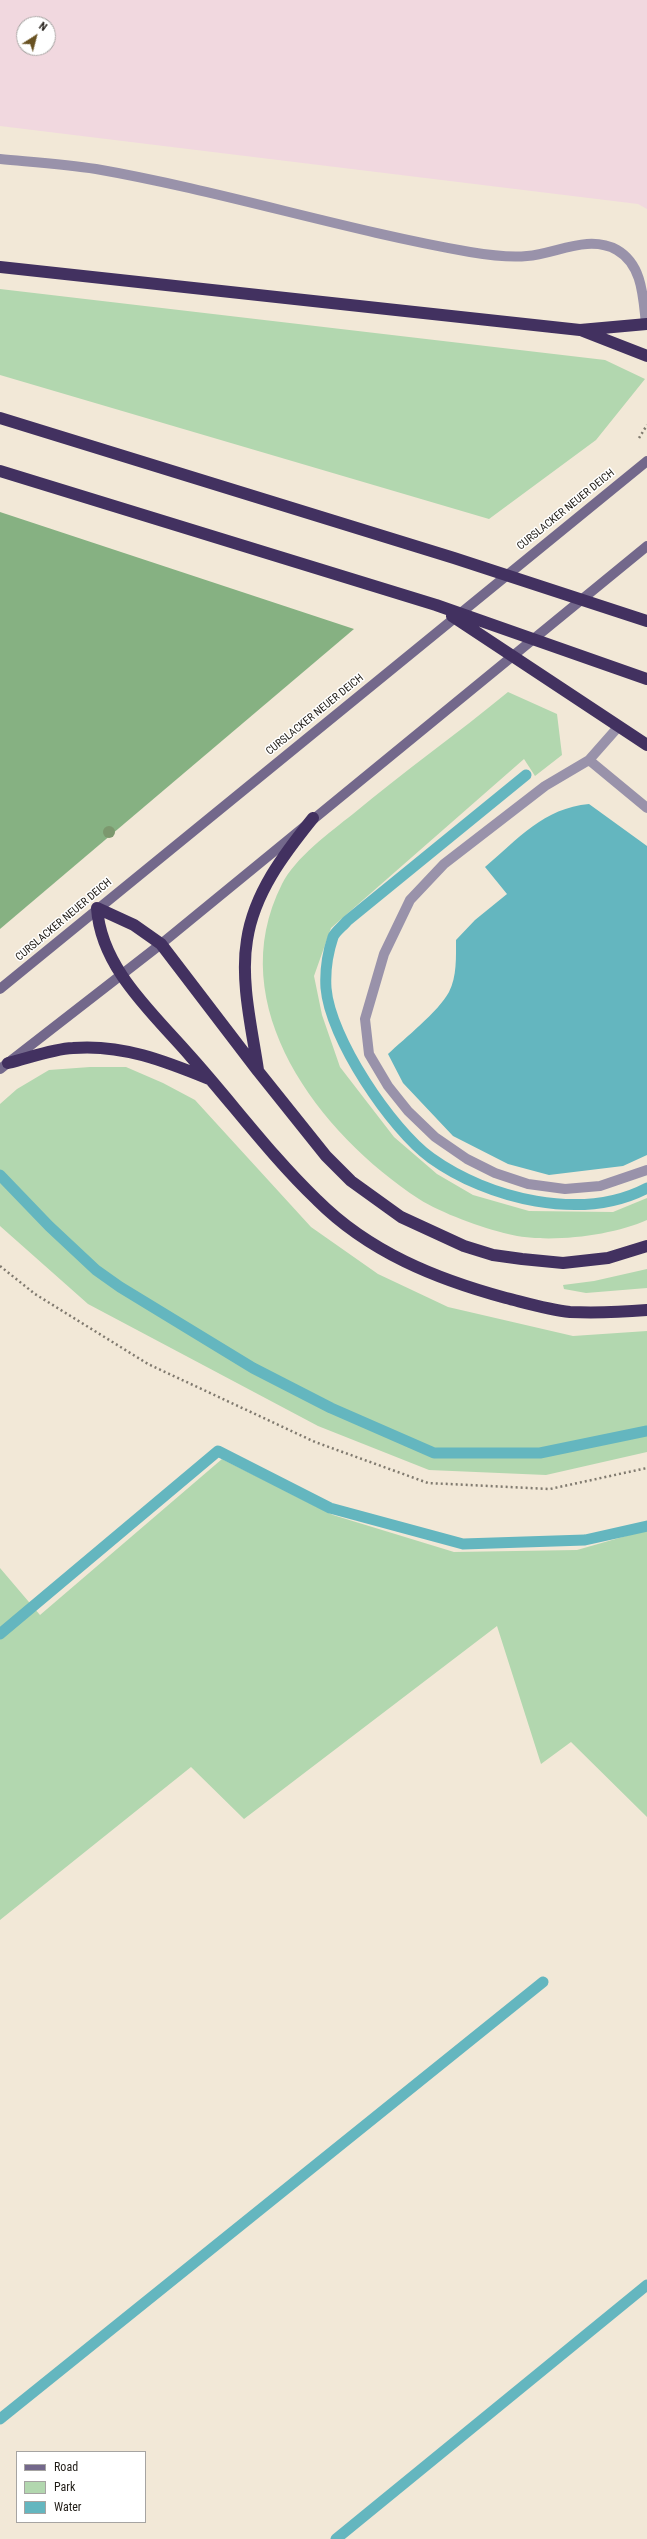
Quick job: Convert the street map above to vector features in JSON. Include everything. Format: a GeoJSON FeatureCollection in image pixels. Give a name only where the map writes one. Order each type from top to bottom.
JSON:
{"type":"FeatureCollection","features":[{"type":"Feature","properties":{"kind":"highway"},"geometry":{"type":"LineString","coordinates":[[0,267],[580,330],[647,324]]}},
{"type":"Feature","properties":{"kind":"highway"},"geometry":{"type":"LineString","coordinates":[[580,330],[647,356]]}},
{"type":"Feature","properties":{"kind":"highway"},"geometry":{"type":"LineString","coordinates":[[0,418],[439,553],[647,622]]}},
{"type":"Feature","properties":{"kind":"highway"},"geometry":{"type":"LineString","coordinates":[[0,471],[436,605],[647,680]]}},
{"type":"Feature","properties":{"kind":"highway"},"geometry":{"type":"LineString","coordinates":[[436,605],[647,746]]}},
{"type":"Feature","properties":{"kind":"highway"},"geometry":{"type":"LineString","coordinates":[[258,1071],[246,974],[246,940],[254,912],[266,883],[292,844],[313,818]]}},
{"type":"Feature","properties":{"kind":"highway"},"geometry":{"type":"LineString","coordinates":[[97,908],[134,924],[161,944],[311,1139],[351,1181],[401,1217],[433,1233],[493,1255],[563,1263],[608,1258],[647,1246]]}},
{"type":"Feature","properties":{"kind":"highway"},"geometry":{"type":"LineString","coordinates":[[97,908],[102,934],[121,976],[286,1167],[317,1200],[348,1228],[377,1248],[415,1267],[467,1288],[525,1303],[569,1312],[624,1312],[647,1310]]}},
{"type":"Feature","properties":{"kind":"highway"},"geometry":{"type":"LineString","coordinates":[[4,1066],[72,1048],[104,1048],[138,1053],[212,1081]]}},
{"type":"Feature","properties":{"kind":"main road","name":"CURSLACKER NEUER DEICH"},"geometry":{"type":"LineString","coordinates":[[0,989],[97,908],[647,461]]}},
{"type":"Feature","properties":{"kind":"main road"},"geometry":{"type":"LineString","coordinates":[[4,1066],[161,944],[647,546]]}},
{"type":"Feature","properties":{"kind":"lane"},"geometry":{"type":"LineString","coordinates":[[0,159],[95,169],[470,252],[501,256],[526,256],[584,244],[598,244],[618,251],[631,263],[638,277],[642,292],[647,324]]}},
{"type":"Feature","properties":{"kind":"lane"},"geometry":{"type":"LineString","coordinates":[[619,726],[589,760],[545,786],[444,864],[410,900],[384,954],[364,1019],[369,1054],[388,1086],[408,1111],[435,1137],[467,1159],[495,1173],[528,1184],[565,1189],[600,1186],[647,1170]]}},
{"type":"Feature","properties":{"kind":"lane"},"geometry":{"type":"LineString","coordinates":[[589,760],[647,808]]}},
{"type":"Feature","properties":{"kind":"path"},"geometry":{"type":"LineString","coordinates":[[0,1266],[35,1294],[148,1364],[315,1442],[428,1483],[550,1489],[647,1468]]}},
{"type":"Feature","properties":{"kind":"shaded area"},"geometry":{"type":"Polygon","coordinates":[[[0,0],[647,0],[647,209],[638,204],[0,126],[0,0]]]}},
{"type":"Feature","properties":{"kind":"green space"},"geometry":{"type":"Polygon","coordinates":[[[0,289],[605,360],[645,379],[596,440],[489,519],[0,375],[0,289]]]}},
{"type":"Feature","properties":{"kind":"green space"},"geometry":{"type":"Polygon","coordinates":[[[0,512],[354,629],[0,929],[0,512]]]}},
{"type":"Feature","properties":{"kind":"green space"},"geometry":{"type":"Polygon","coordinates":[[[508,692],[557,714],[562,755],[535,776],[524,759],[331,928],[314,976],[322,1015],[340,1067],[394,1137],[437,1174],[473,1195],[529,1211],[613,1212],[647,1198],[647,1220],[633,1226],[579,1237],[523,1237],[474,1224],[439,1210],[419,1199],[382,1172],[347,1140],[316,1103],[290,1063],[272,1020],[263,976],[266,930],[282,884],[295,865],[304,855],[334,829],[508,692]]]}},
{"type":"Feature","properties":{"kind":"green space"},"geometry":{"type":"Polygon","coordinates":[[[90,1067],[126,1067],[163,1083],[195,1100],[311,1227],[378,1274],[448,1307],[573,1336],[647,1331],[647,1452],[546,1475],[429,1470],[318,1426],[88,1304],[0,1226],[0,1104],[17,1089],[49,1070],[90,1067]]]}},
{"type":"Feature","properties":{"kind":"green space"},"geometry":{"type":"Polygon","coordinates":[[[647,1269],[647,1288],[586,1293],[564,1289],[563,1285],[594,1281],[647,1269]]]}},
{"type":"Feature","properties":{"kind":"green space"},"geometry":{"type":"Polygon","coordinates":[[[222,1459],[333,1515],[454,1552],[577,1550],[647,1530],[647,1817],[571,1742],[541,1764],[497,1626],[244,1819],[191,1767],[0,1920],[0,1568],[40,1615],[222,1459]]]}},
{"type":"Feature","properties":{"kind":"water"},"geometry":{"type":"Polygon","coordinates":[[[589,804],[647,846],[647,1155],[623,1166],[549,1175],[508,1164],[453,1136],[403,1083],[388,1054],[437,1008],[449,992],[455,973],[456,940],[475,920],[507,894],[485,867],[532,826],[545,818],[573,807],[589,804]]]}},
{"type":"Feature","properties":{"kind":"waterway"},"geometry":{"type":"LineString","coordinates":[[526,775],[347,921],[335,933],[327,962],[326,975],[326,988],[330,1008],[338,1032],[350,1056],[381,1105],[415,1144],[431,1158],[454,1172],[480,1185],[507,1194],[536,1201],[565,1204],[594,1203],[621,1198],[647,1188]]}},
{"type":"Feature","properties":{"kind":"waterway"},"geometry":{"type":"LineString","coordinates":[[0,1175],[49,1226],[96,1270],[120,1287],[253,1368],[331,1408],[434,1453],[540,1453],[647,1431]]}},
{"type":"Feature","properties":{"kind":"waterway"},"geometry":{"type":"LineString","coordinates":[[0,1634],[218,1451],[330,1508],[463,1544],[585,1540],[647,1526]]}},
{"type":"Feature","properties":{"kind":"waterway"},"geometry":{"type":"LineString","coordinates":[[0,2419],[543,1982]]}},
{"type":"Feature","properties":{"kind":"waterway"},"geometry":{"type":"LineString","coordinates":[[336,2539],[647,2285]]}}]}
